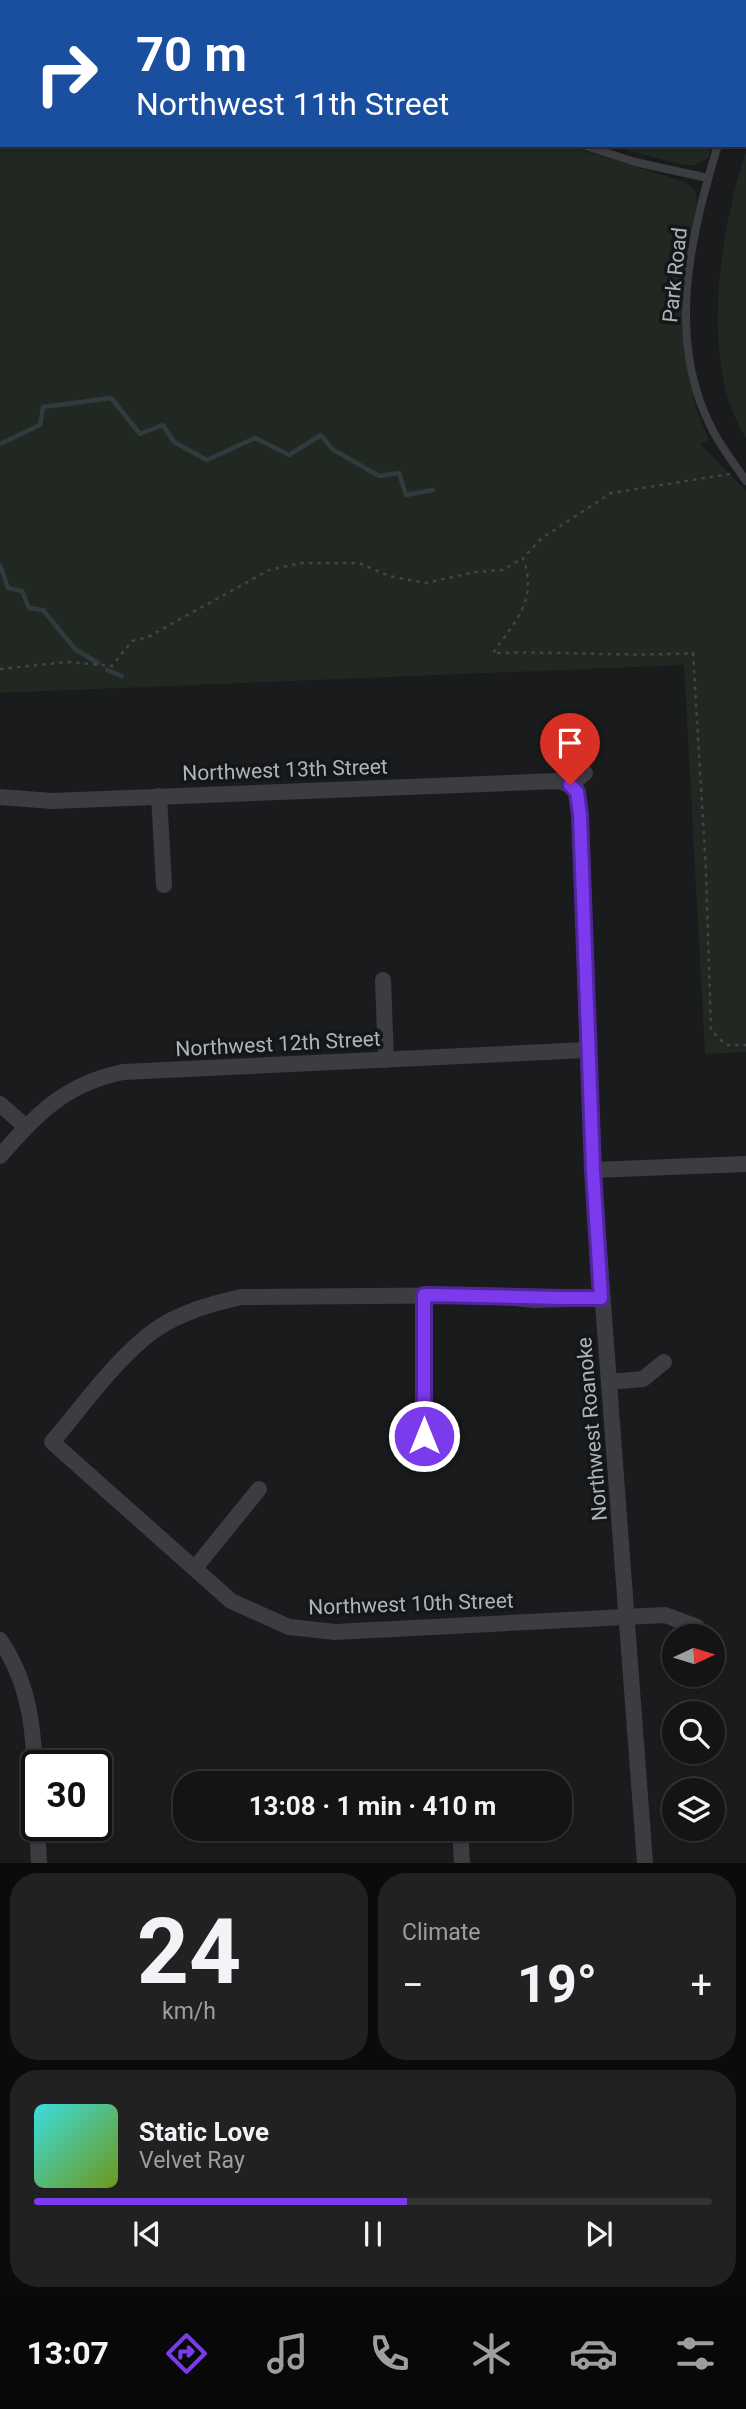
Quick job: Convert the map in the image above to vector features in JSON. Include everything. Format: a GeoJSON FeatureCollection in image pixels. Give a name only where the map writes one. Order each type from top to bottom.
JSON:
{"type":"FeatureCollection","features":[{"type":"Feature","properties":{"kind":"street"},"geometry":{"type":"LineString","coordinates":[[570,785],[584,773]]}},
{"type":"Feature","properties":{"kind":"street","name":"Northwest 13th Street"},"geometry":{"type":"LineString","coordinates":[[0,797],[52,801],[558,781],[570,785]]}},
{"type":"Feature","properties":{"kind":"street","name":"Northwest Roanoke"},"geometry":{"type":"LineString","coordinates":[[570,785],[577,792],[580,815],[593,1170],[645,1863]]}},
{"type":"Feature","properties":{"kind":"street"},"geometry":{"type":"LineString","coordinates":[[159,796],[164,885]]}},
{"type":"Feature","properties":{"kind":"street"},"geometry":{"type":"LineString","coordinates":[[383,980],[386,1060]]}},
{"type":"Feature","properties":{"kind":"street","name":"Northwest 12th Street"},"geometry":{"type":"LineString","coordinates":[[0,1156],[26,1127],[70,1090],[95,1078],[123,1072],[588,1050]]}},
{"type":"Feature","properties":{"kind":"street"},"geometry":{"type":"LineString","coordinates":[[0,1104],[26,1127]]}},
{"type":"Feature","properties":{"kind":"street"},"geometry":{"type":"LineString","coordinates":[[593,1170],[746,1164]]}},
{"type":"Feature","properties":{"kind":"street"},"geometry":{"type":"LineString","coordinates":[[424,1436],[424,1295],[484,1295],[535,1300],[601,1298]]}},
{"type":"Feature","properties":{"kind":"street","name":"Northwest 10th Street"},"geometry":{"type":"LineString","coordinates":[[424,1295],[241,1297],[179,1316],[155,1330],[134,1348],[52,1442],[231,1601],[256,1615],[289,1627],[313,1632],[665,1615],[687,1624]]}},
{"type":"Feature","properties":{"kind":"street"},"geometry":{"type":"LineString","coordinates":[[609,1382],[643,1379],[664,1362]]}},
{"type":"Feature","properties":{"kind":"street"},"geometry":{"type":"LineString","coordinates":[[195,1568],[260,1489]]}},
{"type":"Feature","properties":{"kind":"street"},"geometry":{"type":"LineString","coordinates":[[0,1640],[24,1683],[33,1728],[34,1750]]}},
{"type":"Feature","properties":{"kind":"street"},"geometry":{"type":"LineString","coordinates":[[38,1841],[39,1863]]}},
{"type":"Feature","properties":{"kind":"street"},"geometry":{"type":"LineString","coordinates":[[461,1841],[462,1863]]}},
{"type":"Feature","properties":{"kind":"lane"},"geometry":{"type":"LineString","coordinates":[[589,147],[635,162],[708,178]]}},
{"type":"Feature","properties":{"kind":"lane","name":"Park Road"},"geometry":{"type":"LineString","coordinates":[[717,147],[690,264],[685,309],[688,357],[698,399],[711,429],[746,481]]}},
{"type":"Feature","properties":{"kind":"path"},"geometry":{"type":"LineString","coordinates":[[0,669],[57,662],[112,666],[132,641],[148,637],[269,570],[301,564],[359,563],[389,576],[426,583],[475,572],[503,570],[523,558],[542,538],[611,494],[740,472]]}},
{"type":"Feature","properties":{"kind":"path"},"geometry":{"type":"LineString","coordinates":[[523,558],[530,578],[525,607],[493,653],[566,651],[638,656],[693,653],[706,871],[711,1030],[726,1045],[746,1045]]}},
{"type":"Feature","properties":{"kind":"shaded area"},"geometry":{"type":"Polygon","coordinates":[[[0,147],[572,147],[685,182],[695,191],[697,202],[681,289],[688,373],[697,411],[709,440],[700,444],[746,491],[746,1052],[705,1054],[684,665],[0,693],[0,147]]]}},
{"type":"Feature","properties":{"kind":"shaded area"},"geometry":{"type":"Polygon","coordinates":[[[614,147],[712,147],[709,157],[696,165],[684,165],[614,147]]]}},
{"type":"Feature","properties":{"kind":"shaded area"},"geometry":{"type":"Polygon","coordinates":[[[746,151],[746,438],[731,408],[722,373],[718,297],[728,219],[746,151]]]}},
{"type":"Feature","properties":{"kind":"waterway"},"geometry":{"type":"LineString","coordinates":[[0,444],[40,425],[43,407],[111,398],[140,434],[163,425],[174,442],[207,460],[255,438],[289,455],[321,435],[332,449],[379,476],[399,473],[406,495],[433,490]]}},
{"type":"Feature","properties":{"kind":"waterway"},"geometry":{"type":"LineString","coordinates":[[0,565],[8,588],[22,591],[29,608],[43,610],[75,649],[98,663]]}},
{"type":"Feature","properties":{"kind":"waterway"},"geometry":{"type":"LineString","coordinates":[[107,670],[122,676]]}},
{"type":"Feature","properties":{"kind":"route"},"geometry":{"type":"LineString","coordinates":[[424,1436],[424,1295],[484,1295],[535,1300],[601,1298],[593,1170],[580,815],[577,792],[570,785]]}}]}
